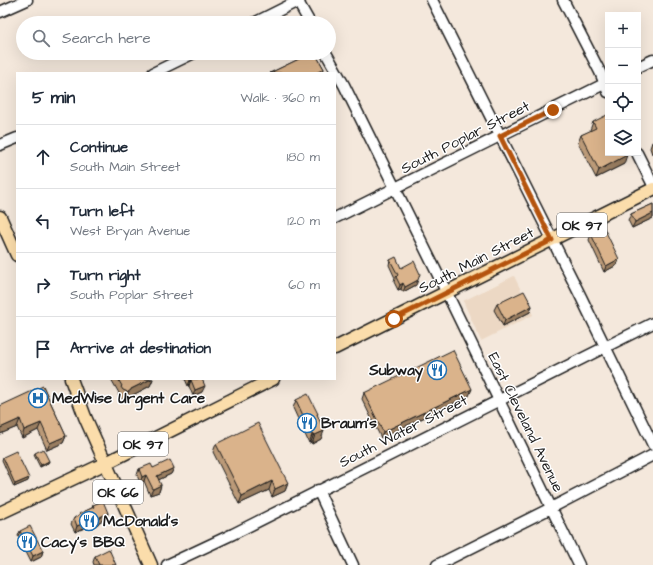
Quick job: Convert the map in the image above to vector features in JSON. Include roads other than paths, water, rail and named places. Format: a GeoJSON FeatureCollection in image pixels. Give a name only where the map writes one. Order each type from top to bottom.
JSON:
{"type":"FeatureCollection","features":[{"type":"Feature","properties":{"kind":"main road","name":"South Main Street"},"geometry":{"type":"LineString","coordinates":[[336,348],[653,189]]}},
{"type":"Feature","properties":{"kind":"main road"},"geometry":{"type":"LineString","coordinates":[[0,217],[16,251]]}},
{"type":"Feature","properties":{"kind":"main road","name":"OK 66"},"geometry":{"type":"LineString","coordinates":[[71,380],[85,418],[151,565]]}},
{"type":"Feature","properties":{"kind":"main road","name":"OK 97"},"geometry":{"type":"LineString","coordinates":[[106,463],[272,380]]}},
{"type":"Feature","properties":{"kind":"main road"},"geometry":{"type":"LineString","coordinates":[[0,513],[106,463]]}},
{"type":"Feature","properties":{"kind":"street"},"geometry":{"type":"LineString","coordinates":[[0,12],[27,0]]}},
{"type":"Feature","properties":{"kind":"street"},"geometry":{"type":"LineString","coordinates":[[267,16],[298,0],[306,16]]}},
{"type":"Feature","properties":{"kind":"street"},"geometry":{"type":"LineString","coordinates":[[432,0],[606,347],[653,445]]}},
{"type":"Feature","properties":{"kind":"street"},"geometry":{"type":"LineString","coordinates":[[563,0],[606,84]]}},
{"type":"Feature","properties":{"kind":"street"},"geometry":{"type":"LineString","coordinates":[[155,72],[180,60]]}},
{"type":"Feature","properties":{"kind":"street","name":"East Cleveland Avenue"},"geometry":{"type":"LineString","coordinates":[[329,60],[333,72]]}},
{"type":"Feature","properties":{"kind":"street"},"geometry":{"type":"LineString","coordinates":[[641,66],[653,60]]}},
{"type":"Feature","properties":{"kind":"street","name":"East Cleveland Avenue"},"geometry":{"type":"LineString","coordinates":[[339,87],[395,189],[447,292],[550,508],[579,565]]}},
{"type":"Feature","properties":{"kind":"street","name":"South Poplar Street"},"geometry":{"type":"LineString","coordinates":[[336,218],[446,162],[605,87]]}},
{"type":"Feature","properties":{"kind":"street"},"geometry":{"type":"LineString","coordinates":[[0,145],[16,138]]}},
{"type":"Feature","properties":{"kind":"street"},"geometry":{"type":"LineString","coordinates":[[638,156],[653,185]]}},
{"type":"Feature","properties":{"kind":"street","name":"South Water Street"},"geometry":{"type":"LineString","coordinates":[[167,565],[233,534],[653,323]]}},
{"type":"Feature","properties":{"kind":"street"},"geometry":{"type":"LineString","coordinates":[[437,565],[653,455]]}},
{"type":"Feature","properties":{"kind":"street"},"geometry":{"type":"LineString","coordinates":[[318,490],[353,565]]}},
{"type":"Feature","properties":{"kind":"place","name":"Subway"},"geometry":{"type":"Point","coordinates":[437,370]}},
{"type":"Feature","properties":{"kind":"place","name":"MedWise Urgent Care"},"geometry":{"type":"Point","coordinates":[38,398]}},
{"type":"Feature","properties":{"kind":"place","name":"Braum's"},"geometry":{"type":"Point","coordinates":[307,423]}},
{"type":"Feature","properties":{"kind":"place","name":"McDonald's"},"geometry":{"type":"Point","coordinates":[89,521]}},
{"type":"Feature","properties":{"kind":"place","name":"Cacy's BBQ"},"geometry":{"type":"Point","coordinates":[27,542]}}]}
